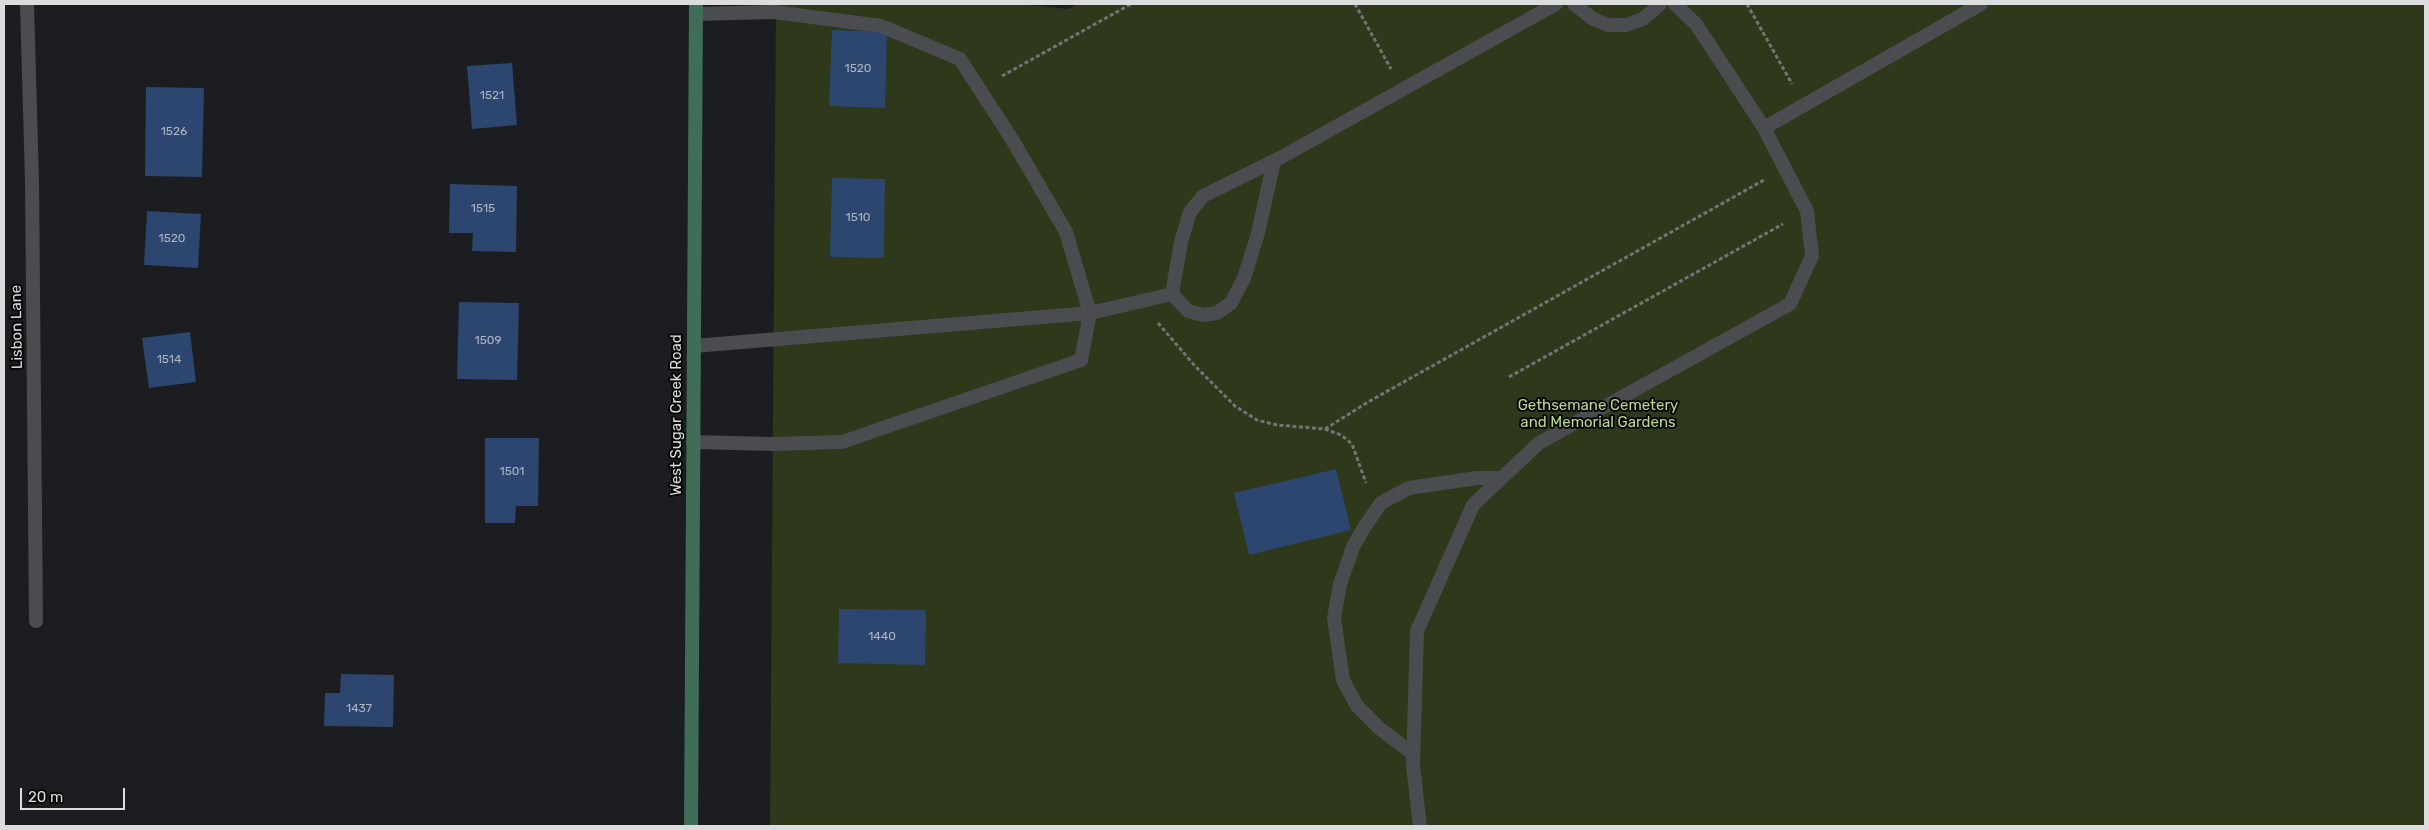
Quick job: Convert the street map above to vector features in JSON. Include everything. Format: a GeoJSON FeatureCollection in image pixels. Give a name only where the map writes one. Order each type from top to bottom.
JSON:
{"type":"FeatureCollection","features":[{"type":"Feature","properties":{"kind":"main road","name":"West Sugar Creek Road"},"geometry":{"type":"LineString","coordinates":[[691,826],[696,9]]}},
{"type":"Feature","properties":{"kind":"street","name":"Lisbon Lane"},"geometry":{"type":"LineString","coordinates":[[26,4],[32,180],[36,621]]}},
{"type":"Feature","properties":{"kind":"street"},"geometry":{"type":"LineString","coordinates":[[1172,294],[1181,242],[1190,212],[1203,196],[1274,161],[1556,4]]}},
{"type":"Feature","properties":{"kind":"street"},"geometry":{"type":"LineString","coordinates":[[1574,4],[1593,20],[1609,25],[1626,25],[1643,19],[1660,4]]}},
{"type":"Feature","properties":{"kind":"street"},"geometry":{"type":"LineString","coordinates":[[1420,826],[1413,754],[1417,631],[1473,505],[1539,443],[1790,304],[1812,256],[1807,211],[1764,128],[1696,24],[1675,4]]}},
{"type":"Feature","properties":{"kind":"street"},"geometry":{"type":"LineString","coordinates":[[1764,128],[1981,4]]}},
{"type":"Feature","properties":{"kind":"street"},"geometry":{"type":"LineString","coordinates":[[693,442],[773,444],[842,442],[1081,360],[1090,313],[1066,232],[1013,141],[960,59],[881,26],[774,12],[696,9]]}},
{"type":"Feature","properties":{"kind":"street"},"geometry":{"type":"LineString","coordinates":[[1172,294],[1188,311],[1203,316],[1217,313],[1231,303],[1244,278],[1258,233],[1274,161]]}},
{"type":"Feature","properties":{"kind":"street"},"geometry":{"type":"LineString","coordinates":[[694,346],[1090,313],[1172,294]]}},
{"type":"Feature","properties":{"kind":"street"},"geometry":{"type":"LineString","coordinates":[[1413,754],[1379,728],[1357,706],[1343,680],[1334,618],[1340,584],[1353,547],[1364,526],[1381,504],[1409,488],[1477,478],[1501,478]]}},
{"type":"Feature","properties":{"kind":"path"},"geometry":{"type":"LineString","coordinates":[[979,89],[1131,4]]}},
{"type":"Feature","properties":{"kind":"path"},"geometry":{"type":"LineString","coordinates":[[1354,4],[1403,89]]}},
{"type":"Feature","properties":{"kind":"path"},"geometry":{"type":"LineString","coordinates":[[1747,4],[1804,105]]}},
{"type":"Feature","properties":{"kind":"path"},"geometry":{"type":"LineString","coordinates":[[1325,429],[1368,402],[1784,168]]}},
{"type":"Feature","properties":{"kind":"path"},"geometry":{"type":"LineString","coordinates":[[1509,377],[1807,211]]}},
{"type":"Feature","properties":{"kind":"path"},"geometry":{"type":"LineString","coordinates":[[1139,302],[1195,366],[1235,406],[1257,420],[1277,426],[1325,429],[1341,435],[1352,444],[1368,486],[1381,504]]}},
{"type":"Feature","properties":{"kind":"green space","name":"Gethsemane Cemetery and Memorial Gardens"},"geometry":{"type":"Polygon","coordinates":[[[776,4],[1019,4],[1068,9],[1077,4],[2425,4],[2425,826],[770,826],[776,4]]]}},
{"type":"Feature","properties":{"kind":"building"},"geometry":{"type":"Polygon","coordinates":[[[832,30],[887,32],[885,108],[829,106],[832,30]]]}},
{"type":"Feature","properties":{"kind":"building"},"geometry":{"type":"Polygon","coordinates":[[[512,63],[517,125],[472,129],[467,66],[512,63]]]}},
{"type":"Feature","properties":{"kind":"building"},"geometry":{"type":"Polygon","coordinates":[[[146,87],[204,88],[202,177],[145,176],[146,87]]]}},
{"type":"Feature","properties":{"kind":"building"},"geometry":{"type":"Polygon","coordinates":[[[832,178],[885,179],[884,258],[830,257],[832,178]]]}},
{"type":"Feature","properties":{"kind":"building"},"geometry":{"type":"Polygon","coordinates":[[[450,184],[517,186],[516,252],[472,251],[473,233],[449,233],[450,184]]]}},
{"type":"Feature","properties":{"kind":"building"},"geometry":{"type":"Polygon","coordinates":[[[147,211],[201,214],[198,268],[144,265],[147,211]]]}},
{"type":"Feature","properties":{"kind":"building"},"geometry":{"type":"Polygon","coordinates":[[[459,302],[519,303],[517,380],[457,379],[459,302]]]}},
{"type":"Feature","properties":{"kind":"building"},"geometry":{"type":"Polygon","coordinates":[[[190,332],[196,382],[149,388],[142,338],[190,332]]]}},
{"type":"Feature","properties":{"kind":"building"},"geometry":{"type":"Polygon","coordinates":[[[485,438],[539,438],[538,506],[516,506],[515,523],[485,523],[485,438]]]}},
{"type":"Feature","properties":{"kind":"building"},"geometry":{"type":"Polygon","coordinates":[[[1336,469],[1351,530],[1249,555],[1234,493],[1336,469]]]}},
{"type":"Feature","properties":{"kind":"building"},"geometry":{"type":"Polygon","coordinates":[[[839,609],[926,610],[925,665],[838,663],[839,609]]]}},
{"type":"Feature","properties":{"kind":"building"},"geometry":{"type":"Polygon","coordinates":[[[341,674],[394,675],[393,727],[324,726],[325,693],[340,693],[341,674]]]}}]}
